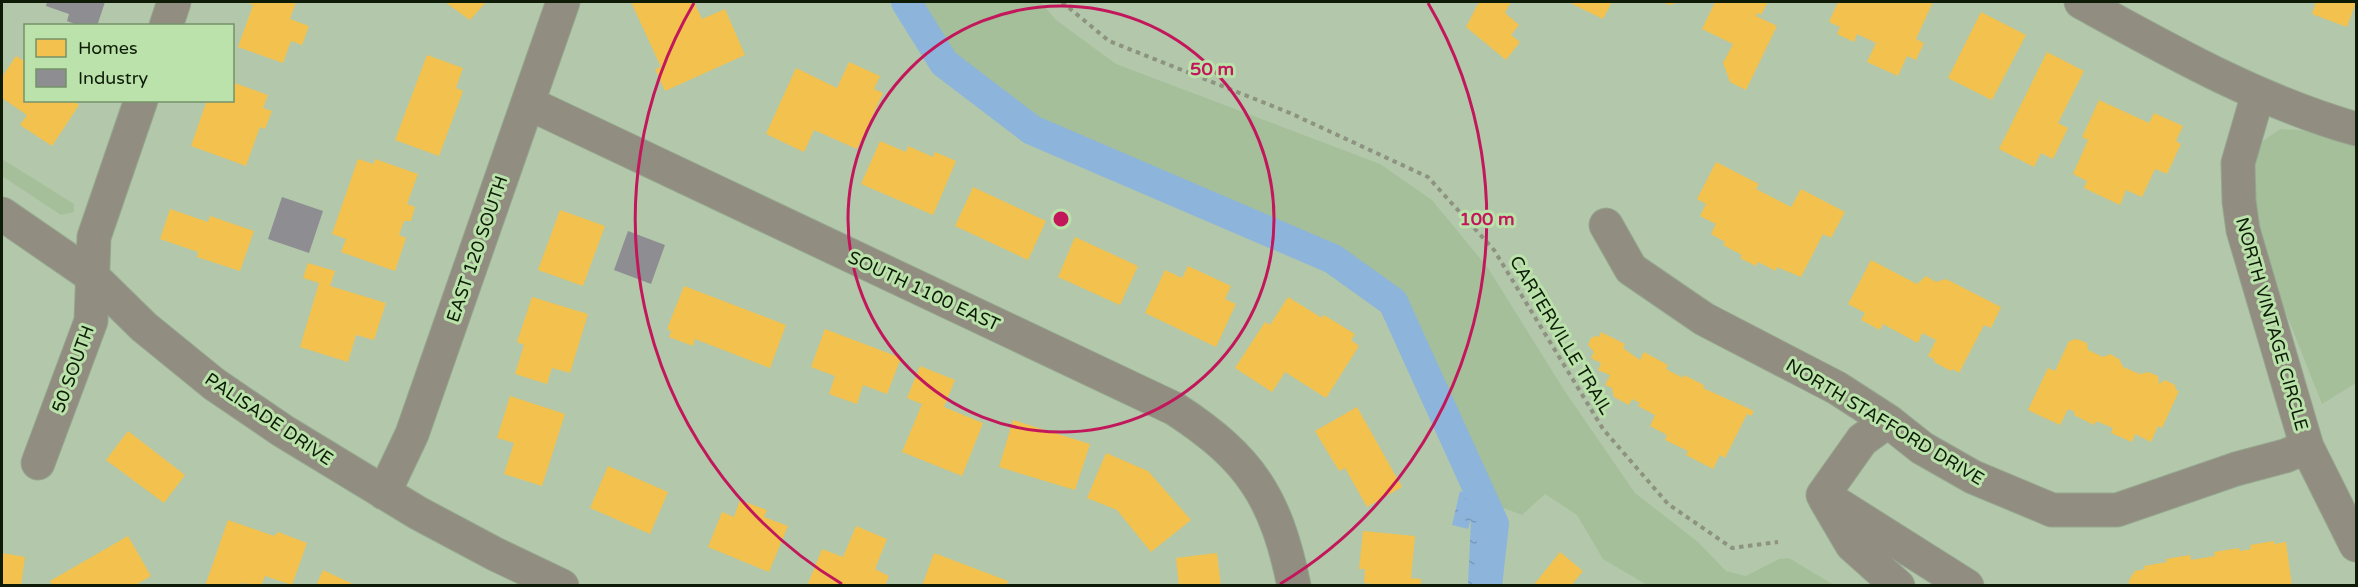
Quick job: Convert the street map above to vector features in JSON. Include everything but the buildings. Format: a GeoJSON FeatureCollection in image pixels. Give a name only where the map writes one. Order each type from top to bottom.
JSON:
{"type":"FeatureCollection","features":[{"type":"Feature","properties":{"kind":"street"},"geometry":{"type":"LineString","coordinates":[[167,24],[174,2]]}},
{"type":"Feature","properties":{"kind":"street","name":"EAST 120 SOUTH"},"geometry":{"type":"LineString","coordinates":[[384,493],[412,434],[562,2]]}},
{"type":"Feature","properties":{"kind":"street"},"geometry":{"type":"LineString","coordinates":[[2081,2],[2187,60],[2258,94],[2328,121],[2356,129]]}},
{"type":"Feature","properties":{"kind":"street","name":"NORTH VINTAGE CIRCLE"},"geometry":{"type":"LineString","coordinates":[[2258,94],[2238,163],[2239,201],[2243,230],[2307,447],[2356,545]]}},
{"type":"Feature","properties":{"kind":"street","name":"50 SOUTH"},"geometry":{"type":"LineString","coordinates":[[38,463],[91,321],[94,237],[140,102]]}},
{"type":"Feature","properties":{"kind":"street","name":"SOUTH 1100 EAST"},"geometry":{"type":"LineString","coordinates":[[528,103],[1175,409],[1207,430],[1232,451],[1268,500],[1288,558],[1294,585]]}},
{"type":"Feature","properties":{"kind":"street","name":"PALISADE DRIVE"},"geometry":{"type":"LineString","coordinates":[[2,214],[92,276],[144,327],[214,384],[283,431],[448,530],[562,585]]}},
{"type":"Feature","properties":{"kind":"street","name":"NORTH STAFFORD DRIVE"},"geometry":{"type":"LineString","coordinates":[[1606,225],[1631,269],[1704,319],[1837,388],[1888,421],[1922,448],[1972,477],[2052,510],[2117,510],[2236,470],[2286,456],[2307,447]]}},
{"type":"Feature","properties":{"kind":"street"},"geometry":{"type":"LineString","coordinates":[[1823,495],[1862,440],[1888,421]]}},
{"type":"Feature","properties":{"kind":"street"},"geometry":{"type":"LineString","coordinates":[[1823,495],[1852,545],[1898,585]]}},
{"type":"Feature","properties":{"kind":"street"},"geometry":{"type":"LineString","coordinates":[[1823,495],[1967,585]]}},
{"type":"Feature","properties":{"kind":"path","name":"CARTERVILLE TRAIL"},"geometry":{"type":"LineString","coordinates":[[1062,2],[1109,41],[1290,112],[1428,177],[1494,250],[1603,429],[1668,504],[1732,548],[1778,542]]}},
{"type":"Feature","properties":{"kind":"green space"},"geometry":{"type":"Polygon","coordinates":[[[914,2],[1041,2],[1056,20],[1116,64],[1380,164],[1432,200],[1488,268],[1564,390],[1635,493],[1698,542],[1726,571],[1746,576],[1779,559],[1789,558],[1834,585],[1647,585],[1603,559],[1577,515],[1545,494],[1522,515],[1496,505],[1412,321],[1364,270],[1038,123],[958,63],[914,2]]]}},
{"type":"Feature","properties":{"kind":"green space"},"geometry":{"type":"Polygon","coordinates":[[[2280,129],[2313,131],[2356,142],[2356,383],[2322,404],[2250,222],[2252,156],[2263,141],[2280,129]]]}},
{"type":"Feature","properties":{"kind":"green space"},"geometry":{"type":"Polygon","coordinates":[[[2,159],[74,204],[74,212],[61,215],[2,176],[2,159]]]}},
{"type":"Feature","properties":{"kind":"water"},"geometry":{"type":"Polygon","coordinates":[[[1460,491],[1496,505],[1500,535],[1497,585],[1468,585],[1471,519],[1468,529],[1452,525],[1460,491]]]}},
{"type":"Feature","properties":{"kind":"waterway"},"geometry":{"type":"LineString","coordinates":[[906,2],[944,63],[1032,130],[1333,259],[1393,302],[1494,524],[1487,586]]}}]}
